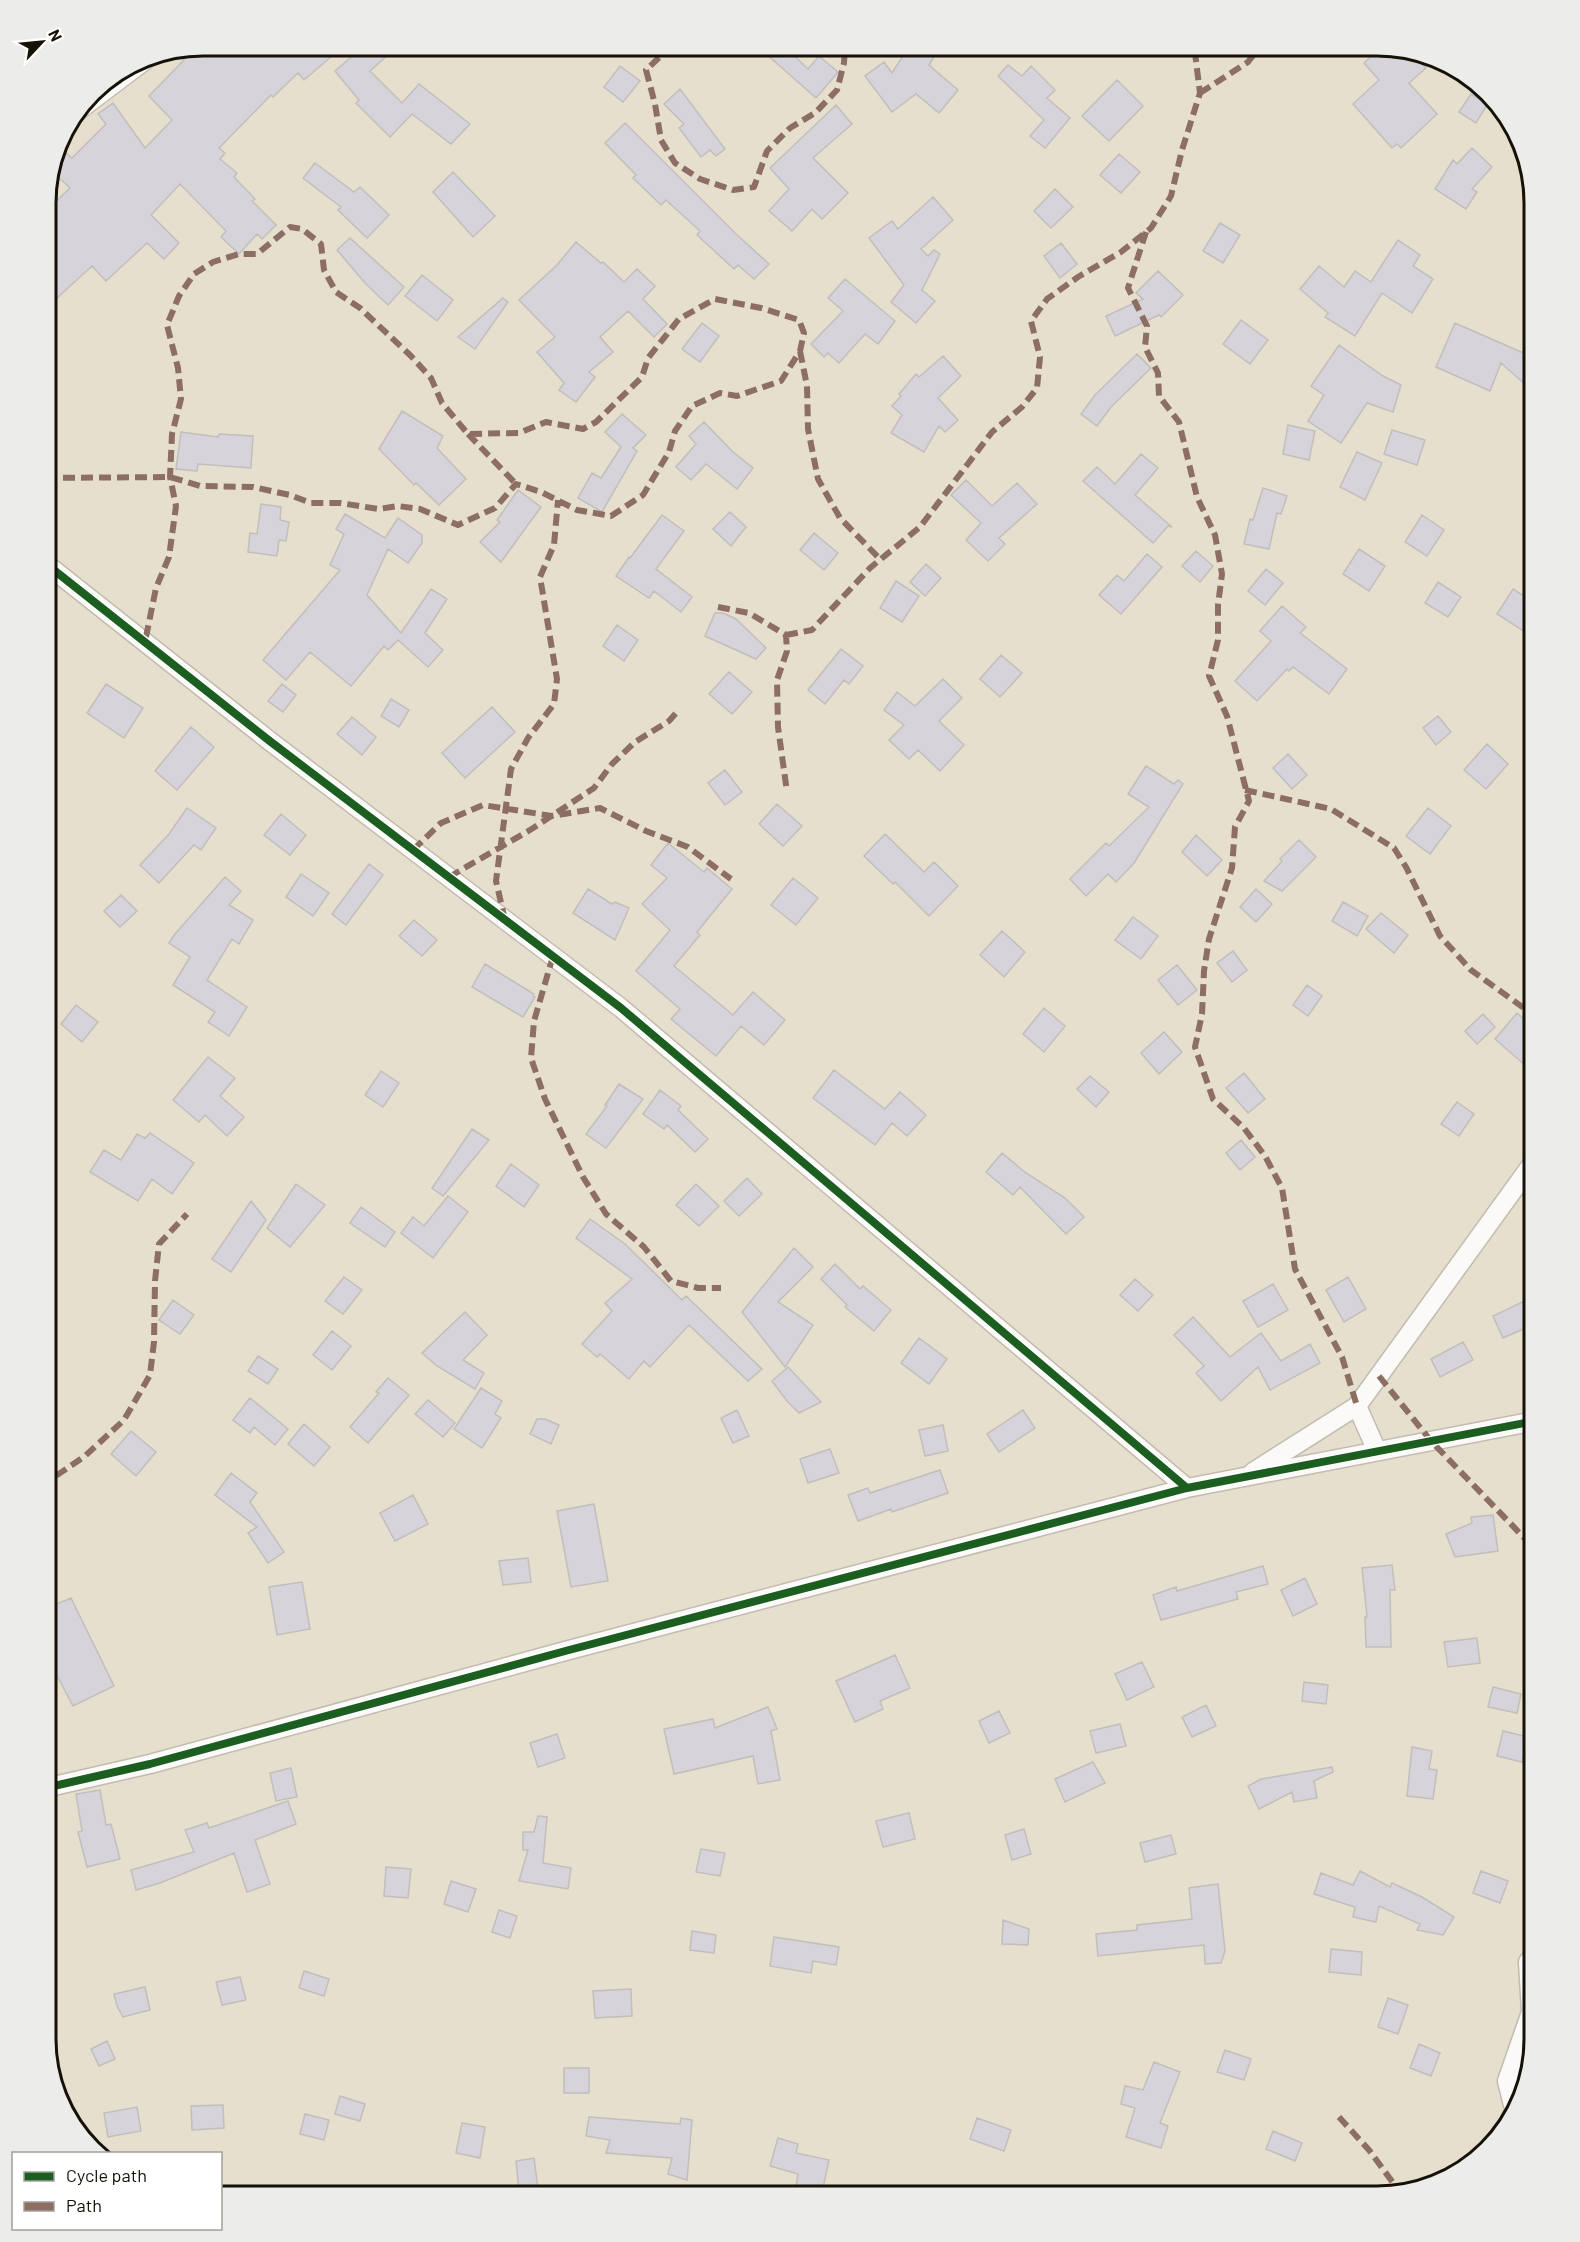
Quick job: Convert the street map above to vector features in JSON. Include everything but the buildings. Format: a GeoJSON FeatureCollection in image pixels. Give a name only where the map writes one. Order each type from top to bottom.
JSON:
{"type":"FeatureCollection","features":[{"type":"Feature","properties":{"kind":"street"},"geometry":{"type":"LineString","coordinates":[[56,572],[271,742],[621,1008],[1187,1488]]}},
{"type":"Feature","properties":{"kind":"street"},"geometry":{"type":"LineString","coordinates":[[1244,1477],[1357,1406],[1524,1175]]}},
{"type":"Feature","properties":{"kind":"street"},"geometry":{"type":"LineString","coordinates":[[1357,1406],[1377,1451]]}},
{"type":"Feature","properties":{"kind":"street"},"geometry":{"type":"LineString","coordinates":[[56,1785],[150,1764],[569,1650],[1187,1488],[1524,1423]]}},
{"type":"Feature","properties":{"kind":"street"},"geometry":{"type":"LineString","coordinates":[[1512,2098],[1508,2081],[1524,2033]]}},
{"type":"Feature","properties":{"kind":"marked path"},"geometry":{"type":"LineString","coordinates":[[661,56],[646,70],[661,140],[675,163],[700,179],[733,190],[754,187],[767,151],[790,128],[815,113],[837,90],[844,56]]}},
{"type":"Feature","properties":{"kind":"marked path"},"geometry":{"type":"LineString","coordinates":[[786,635],[812,630],[870,568],[920,527],[992,432],[1022,407],[1037,388],[1040,357],[1031,321],[1047,299],[1078,277],[1121,252],[1151,228],[1171,196],[1182,150],[1200,93],[1195,56]]}},
{"type":"Feature","properties":{"kind":"marked path"},"geometry":{"type":"LineString","coordinates":[[1200,93],[1248,62],[1253,56]]}},
{"type":"Feature","properties":{"kind":"marked path"},"geometry":{"type":"LineString","coordinates":[[290,227],[302,229],[321,244],[324,270],[336,292],[360,308],[411,356],[431,378],[442,403],[468,434],[519,433],[546,422],[583,429],[596,422],[642,377],[648,358],[679,319],[715,299],[761,308],[799,320],[804,333],[800,351],[781,381],[737,396],[720,393],[692,406],[675,431],[669,452],[643,495],[611,516],[577,510],[541,492],[516,484],[495,508],[458,525],[420,509],[398,506],[379,509],[340,503],[311,503],[290,495],[253,487],[200,486],[170,477],[172,434],[181,399],[178,368],[167,325],[179,296],[194,274],[213,262],[239,254],[257,254],[290,227]]}},
{"type":"Feature","properties":{"kind":"marked path"},"geometry":{"type":"LineString","coordinates":[[1146,232],[1128,288],[1147,326],[1145,347],[1158,373],[1159,396],[1179,422],[1197,497],[1215,535],[1222,574],[1218,605],[1218,640],[1209,676],[1227,716],[1249,801],[1235,827],[1232,868],[1209,939],[1204,971],[1202,1014],[1195,1047],[1213,1099],[1244,1128],[1265,1156],[1282,1188],[1295,1269],[1342,1357],[1357,1406]]}},
{"type":"Feature","properties":{"kind":"marked path"},"geometry":{"type":"LineString","coordinates":[[800,351],[807,386],[808,429],[818,479],[840,518],[880,559]]}},
{"type":"Feature","properties":{"kind":"marked path"},"geometry":{"type":"LineString","coordinates":[[468,434],[516,484]]}},
{"type":"Feature","properties":{"kind":"marked path"},"geometry":{"type":"LineString","coordinates":[[56,478],[170,477]]}},
{"type":"Feature","properties":{"kind":"marked path"},"geometry":{"type":"LineString","coordinates":[[145,642],[156,588],[169,557],[176,506],[170,477]]}},
{"type":"Feature","properties":{"kind":"marked path"},"geometry":{"type":"LineString","coordinates":[[505,920],[496,881],[511,769],[528,738],[554,704],[557,679],[540,577],[554,545],[558,500]]}},
{"type":"Feature","properties":{"kind":"marked path"},"geometry":{"type":"LineString","coordinates":[[718,607],[749,613],[786,635],[787,651],[777,680],[778,727],[787,792]]}},
{"type":"Feature","properties":{"kind":"marked path"},"geometry":{"type":"LineString","coordinates":[[449,877],[530,830],[594,788],[612,764],[635,742],[669,721],[677,712]]}},
{"type":"Feature","properties":{"kind":"marked path"},"geometry":{"type":"LineString","coordinates":[[1245,790],[1331,809],[1394,848],[1406,867],[1440,936],[1471,970],[1524,1008]]}},
{"type":"Feature","properties":{"kind":"marked path"},"geometry":{"type":"LineString","coordinates":[[413,850],[441,823],[483,805],[552,816],[600,808],[646,831],[688,847],[731,879]]}},
{"type":"Feature","properties":{"kind":"marked path"},"geometry":{"type":"LineString","coordinates":[[553,956],[534,1021],[531,1058],[545,1099],[583,1177],[606,1214],[644,1247],[671,1281],[698,1288],[721,1288]]}},
{"type":"Feature","properties":{"kind":"marked path"},"geometry":{"type":"LineString","coordinates":[[56,1476],[85,1456],[124,1420],[150,1375],[159,1244],[187,1214]]}},
{"type":"Feature","properties":{"kind":"marked path"},"geometry":{"type":"LineString","coordinates":[[1379,1376],[1431,1441],[1524,1538]]}},
{"type":"Feature","properties":{"kind":"marked path"},"geometry":{"type":"LineString","coordinates":[[1339,2117],[1369,2150],[1395,2185]]}},
{"type":"Feature","properties":{"kind":"cycle path"},"geometry":{"type":"LineString","coordinates":[[56,572],[271,742],[621,1008],[1187,1488]]}},
{"type":"Feature","properties":{"kind":"cycle path"},"geometry":{"type":"LineString","coordinates":[[56,1785],[150,1764],[569,1650],[1187,1488],[1524,1423]]}}]}
